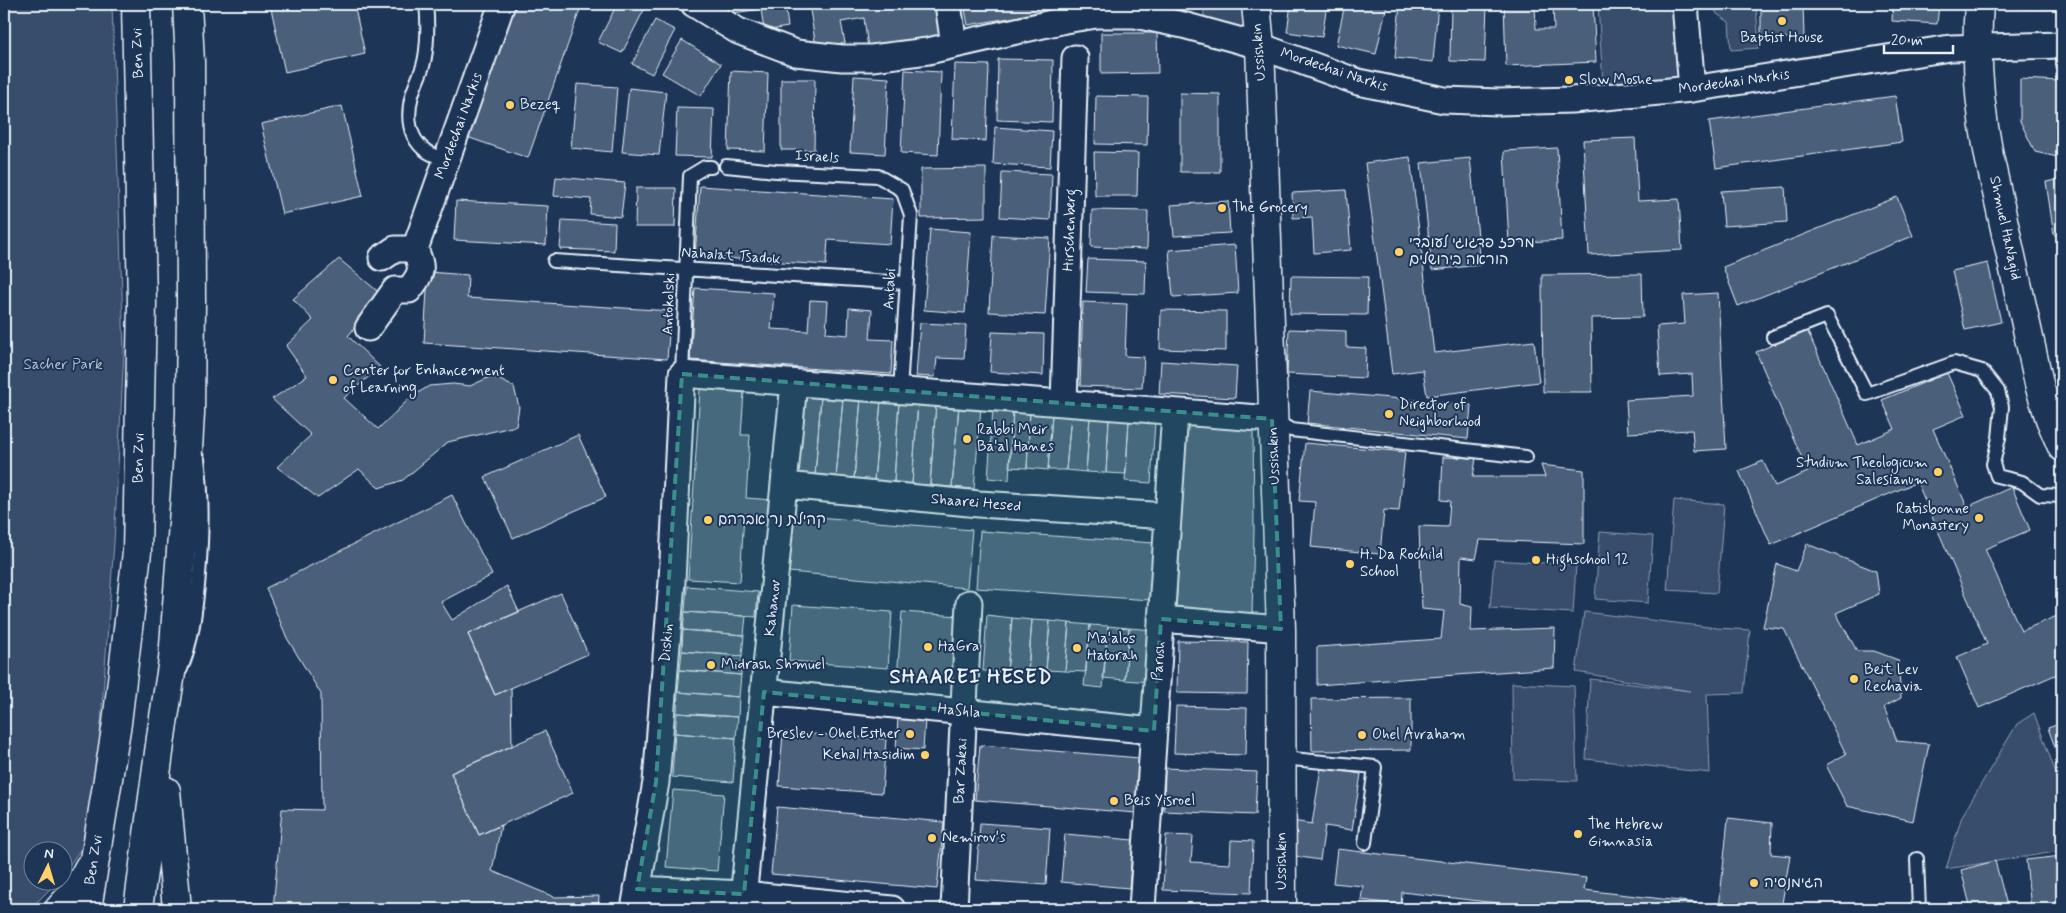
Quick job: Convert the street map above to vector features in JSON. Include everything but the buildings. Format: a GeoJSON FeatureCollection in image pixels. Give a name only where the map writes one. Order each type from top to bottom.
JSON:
{"type":"FeatureCollection","features":[{"type":"Feature","properties":{"kind":"main road","name":"Ben Zvi"},"geometry":{"type":"LineString","coordinates":[[87,909],[117,723],[137,552],[142,303],[136,4]]}},
{"type":"Feature","properties":{"kind":"main road"},"geometry":{"type":"LineString","coordinates":[[138,909],[173,660],[182,560],[190,413],[190,62],[188,4]]}},
{"type":"Feature","properties":{"kind":"main road","name":"Ussishkin"},"geometry":{"type":"LineString","coordinates":[[1256,4],[1260,46],[1281,630],[1282,909]]}},
{"type":"Feature","properties":{"kind":"main road","name":"Shmuel HaNagid"},"geometry":{"type":"LineString","coordinates":[[1980,4],[1984,46],[2004,145],[2047,349],[2062,407]]}},
{"type":"Feature","properties":{"kind":"main road","name":"Shmuel HaNagid"},"geometry":{"type":"LineString","coordinates":[[1993,4],[1984,46],[1979,92],[1989,156],[2038,380],[2050,419],[2062,447]]}},
{"type":"Feature","properties":{"kind":"main road"},"geometry":{"type":"LineString","coordinates":[[164,718],[177,909]]}},
{"type":"Feature","properties":{"kind":"main road"},"geometry":{"type":"LineString","coordinates":[[58,909],[77,889],[96,852]]}},
{"type":"Feature","properties":{"kind":"street","name":"Mordechai Narkis"},"geometry":{"type":"LineString","coordinates":[[415,249],[502,4]]}},
{"type":"Feature","properties":{"kind":"street","name":"Mordechai Narkis"},"geometry":{"type":"LineString","coordinates":[[694,4],[738,31],[796,53],[842,58],[872,58],[928,51],[1065,20],[1097,15],[1135,15],[1183,25],[1260,46],[1358,82],[1444,100],[1499,102],[1572,100],[1692,89],[1933,50],[1984,46],[2062,45]]}},
{"type":"Feature","properties":{"kind":"street"},"geometry":{"type":"LineString","coordinates":[[948,4],[954,45]]}},
{"type":"Feature","properties":{"kind":"street"},"geometry":{"type":"LineString","coordinates":[[1685,4],[1692,89]]}},
{"type":"Feature","properties":{"kind":"street","name":"Hirschenberg"},"geometry":{"type":"LineString","coordinates":[[1064,403],[1076,58]]}},
{"type":"Feature","properties":{"kind":"street"},"geometry":{"type":"LineString","coordinates":[[368,328],[395,290],[409,290],[419,277],[422,266],[415,249],[395,249],[382,258]]}},
{"type":"Feature","properties":{"kind":"street"},"geometry":{"type":"LineString","coordinates":[[682,374],[1272,419]]}},
{"type":"Feature","properties":{"kind":"street","name":"Diskin"},"geometry":{"type":"LineString","coordinates":[[636,899],[656,782],[672,582],[682,374]]}},
{"type":"Feature","properties":{"kind":"street","name":"Kahanov"},"geometry":{"type":"LineString","coordinates":[[743,902],[794,383]]}},
{"type":"Feature","properties":{"kind":"street","name":"Parush"},"geometry":{"type":"LineString","coordinates":[[1142,909],[1175,412]]}},
{"type":"Feature","properties":{"kind":"street","name":"Shaarei Hesed"},"geometry":{"type":"LineString","coordinates":[[785,485],[979,504],[1168,516]]}},
{"type":"Feature","properties":{"kind":"street","name":"Bar Zakai"},"geometry":{"type":"LineString","coordinates":[[954,909],[969,603]]}},
{"type":"Feature","properties":{"kind":"street"},"geometry":{"type":"LineString","coordinates":[[1161,619],[1281,630]]}},
{"type":"Feature","properties":{"kind":"street","name":"HaShla"},"geometry":{"type":"LineString","coordinates":[[764,692],[1154,730]]}},
{"type":"Feature","properties":{"kind":"street"},"geometry":{"type":"LineString","coordinates":[[636,899],[892,909]]}},
{"type":"Feature","properties":{"kind":"lane"},"geometry":{"type":"LineString","coordinates":[[426,4],[428,18],[424,64],[412,94],[409,118],[411,132],[420,145],[434,156],[447,159]]}},
{"type":"Feature","properties":{"kind":"lane","name":"Israels"},"geometry":{"type":"LineString","coordinates":[[726,166],[776,171],[878,176],[902,190]]}},
{"type":"Feature","properties":{"kind":"lane","name":"Antokolski"},"geometry":{"type":"LineString","coordinates":[[682,374],[690,176],[705,167],[711,167]]}},
{"type":"Feature","properties":{"kind":"lane","name":"Antabi"},"geometry":{"type":"LineString","coordinates":[[900,391],[911,215],[902,190]]}},
{"type":"Feature","properties":{"kind":"lane","name":"Nahalat Tsadok"},"geometry":{"type":"LineString","coordinates":[[554,261],[906,283]]}},
{"type":"Feature","properties":{"kind":"lane"},"geometry":{"type":"LineString","coordinates":[[1773,337],[1827,316],[1867,394],[1954,363],[1982,371],[1998,391],[2002,407],[1999,438],[1993,464],[1997,476],[2022,482],[2040,496],[2062,496]]}},
{"type":"Feature","properties":{"kind":"lane"},"geometry":{"type":"LineString","coordinates":[[1272,419],[1291,430],[1526,457]]}},
{"type":"Feature","properties":{"kind":"lane"},"geometry":{"type":"LineString","coordinates":[[1282,758],[1375,767],[1365,843]]}},
{"type":"Feature","properties":{"kind":"lane"},"geometry":{"type":"LineString","coordinates":[[1917,859],[1919,909]]}},
{"type":"Feature","properties":{"kind":"highlighted area"},"geometry":{"type":"Polygon","coordinates":[[[682,374],[1272,419],[1281,629],[1161,619],[1154,731],[764,692],[744,894],[637,889],[656,782],[682,374]]]}},
{"type":"Feature","properties":{"kind":"green space","name":"Sacher Park"},"geometry":{"type":"Polygon","coordinates":[[[4,4],[112,4],[124,351],[114,543],[98,763],[82,847],[72,861],[72,840],[22,840],[22,890],[49,890],[30,909],[4,909],[4,4]]]}},
{"type":"Feature","properties":{"kind":"green space"},"geometry":{"type":"Polygon","coordinates":[[[1203,4],[1245,4],[1245,37],[1205,25],[1203,4]]]}},
{"type":"Feature","properties":{"kind":"green space"},"geometry":{"type":"Polygon","coordinates":[[[1598,4],[1679,4],[1684,79],[1603,84],[1598,4]]]}},
{"type":"Feature","properties":{"kind":"green space"},"geometry":{"type":"Polygon","coordinates":[[[1712,4],[1756,4],[1759,48],[1731,50],[1729,22],[1717,14],[1712,4]]]}},
{"type":"Feature","properties":{"kind":"green space"},"geometry":{"type":"Polygon","coordinates":[[[1674,500],[1724,504],[1717,593],[1667,590],[1674,500]]]}},
{"type":"Feature","properties":{"kind":"green space"},"geometry":{"type":"Polygon","coordinates":[[[1600,532],[1653,536],[1648,603],[1595,599],[1600,532]]]}},
{"type":"Feature","properties":{"kind":"green space"},"geometry":{"type":"Polygon","coordinates":[[[1494,560],[1576,565],[1573,613],[1490,608],[1494,560]]]}},
{"type":"Feature","properties":{"kind":"green space"},"geometry":{"type":"Polygon","coordinates":[[[1584,612],[1717,628],[1750,630],[1744,693],[1707,694],[1710,773],[1586,759],[1590,679],[1690,691],[1576,672],[1584,612]]]}},
{"type":"Feature","properties":{"kind":"green space"},"geometry":{"type":"Polygon","coordinates":[[[1512,683],[1574,686],[1577,781],[1513,779],[1512,683]]]}},
{"type":"Feature","properties":{"kind":"green space"},"geometry":{"type":"Polygon","coordinates":[[[2034,713],[2062,790],[2062,851],[1946,869],[1962,816],[2017,724],[2034,713]]]}},
{"type":"Feature","properties":{"kind":"place","name":"Baptist House"},"geometry":{"type":"Point","coordinates":[1782,21]}},
{"type":"Feature","properties":{"kind":"place","name":"Slow Moshe"},"geometry":{"type":"Point","coordinates":[1569,80]}},
{"type":"Feature","properties":{"kind":"place","name":"Bezeq"},"geometry":{"type":"Point","coordinates":[510,105]}},
{"type":"Feature","properties":{"kind":"place","name":"The Grocery"},"geometry":{"type":"Point","coordinates":[1222,208]}},
{"type":"Feature","properties":{"kind":"place","name":"מרכז פדגוגי לעובדי הוראה בירושלים"},"geometry":{"type":"Point","coordinates":[1399,252]}},
{"type":"Feature","properties":{"kind":"place","name":"Center for Enhancement of Learning"},"geometry":{"type":"Point","coordinates":[333,380]}},
{"type":"Feature","properties":{"kind":"place","name":"Director of Neighborhood"},"geometry":{"type":"Point","coordinates":[1389,414]}},
{"type":"Feature","properties":{"kind":"place","name":"Rabbi Meir Ba'al Hanes"},"geometry":{"type":"Point","coordinates":[967,439]}},
{"type":"Feature","properties":{"kind":"place","name":"Studium Theologicum Salesianum"},"geometry":{"type":"Point","coordinates":[1938,472]}},
{"type":"Feature","properties":{"kind":"place","name":"Ratisbonne Monastery"},"geometry":{"type":"Point","coordinates":[1979,518]}},
{"type":"Feature","properties":{"kind":"place","name":"קהילת נר אברהם"},"geometry":{"type":"Point","coordinates":[708,520]}},
{"type":"Feature","properties":{"kind":"place","name":"Highschool 12"},"geometry":{"type":"Point","coordinates":[1536,560]}},
{"type":"Feature","properties":{"kind":"place","name":"H. Da Rochild School"},"geometry":{"type":"Point","coordinates":[1350,564]}},
{"type":"Feature","properties":{"kind":"place","name":"HaGra"},"geometry":{"type":"Point","coordinates":[928,647]}},
{"type":"Feature","properties":{"kind":"place","name":"Ma'alos Hatorah"},"geometry":{"type":"Point","coordinates":[1077,648]}},
{"type":"Feature","properties":{"kind":"place","name":"Midrash Shmuel"},"geometry":{"type":"Point","coordinates":[711,665]}},
{"type":"Feature","properties":{"kind":"place","name":"Beit Lev Rechavia"},"geometry":{"type":"Point","coordinates":[1854,679]}},
{"type":"Feature","properties":{"kind":"place","name":"Breslev - Ohel Esther"},"geometry":{"type":"Point","coordinates":[910,734]}},
{"type":"Feature","properties":{"kind":"place","name":"Ohel Avraham"},"geometry":{"type":"Point","coordinates":[1362,735]}},
{"type":"Feature","properties":{"kind":"place","name":"Kehal Hasidim"},"geometry":{"type":"Point","coordinates":[925,755]}},
{"type":"Feature","properties":{"kind":"place","name":"Beis Yisroel"},"geometry":{"type":"Point","coordinates":[1114,801]}},
{"type":"Feature","properties":{"kind":"place","name":"The Hebrew Gimnasia"},"geometry":{"type":"Point","coordinates":[1578,834]}},
{"type":"Feature","properties":{"kind":"place","name":"Nemirov's"},"geometry":{"type":"Point","coordinates":[932,838]}},
{"type":"Feature","properties":{"kind":"place","name":"הגימנסיה"},"geometry":{"type":"Point","coordinates":[1754,883]}},
{"type":"Feature","properties":{"kind":"district","name":"SHAAREI HESED"},"geometry":{"type":"Point","coordinates":[971,677]}}]}
